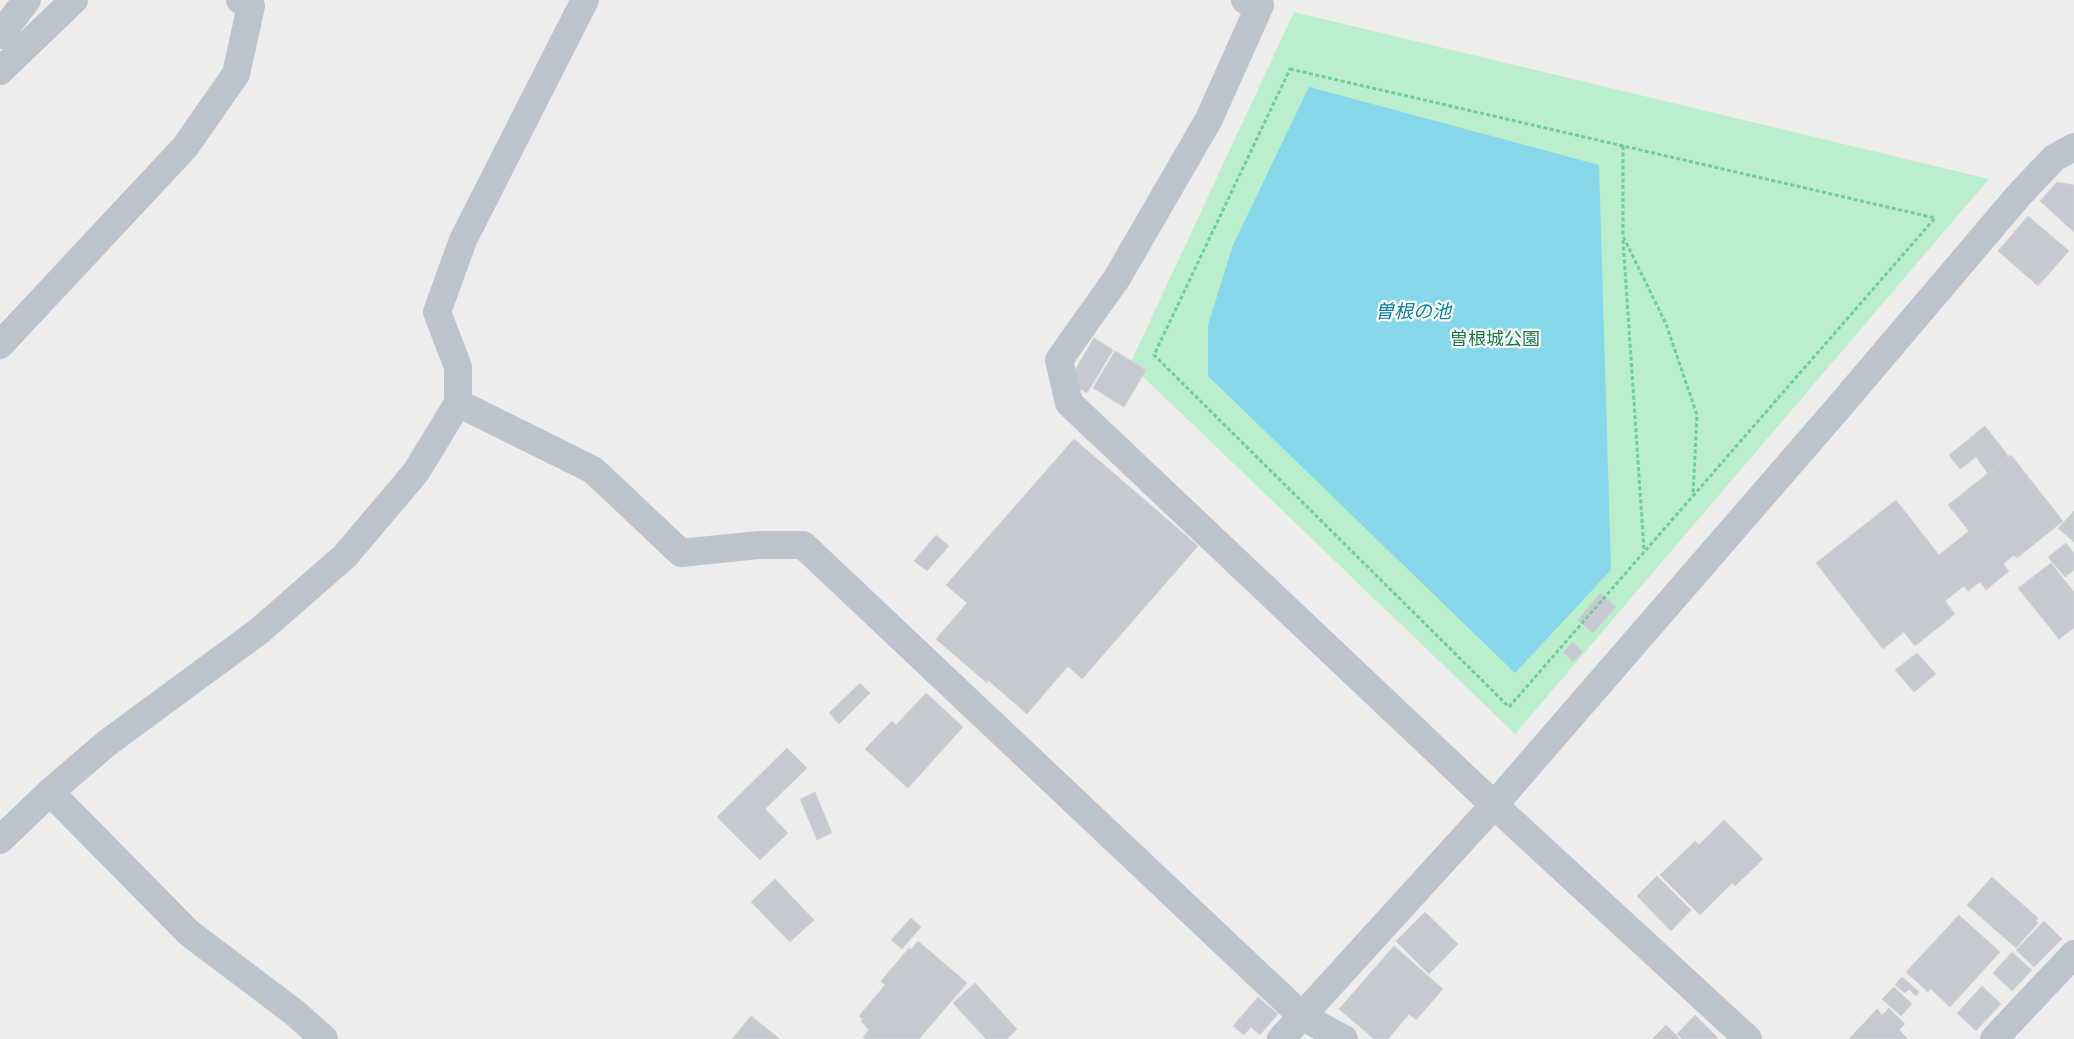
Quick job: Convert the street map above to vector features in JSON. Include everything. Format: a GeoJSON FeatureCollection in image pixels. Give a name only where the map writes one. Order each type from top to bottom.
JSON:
{"type":"FeatureCollection","features":[{"type":"Feature","properties":{"kind":"street"},"geometry":{"type":"LineString","coordinates":[[0,35],[27,0]]}},
{"type":"Feature","properties":{"kind":"street"},"geometry":{"type":"LineString","coordinates":[[0,71],[74,0]]}},
{"type":"Feature","properties":{"kind":"street"},"geometry":{"type":"LineString","coordinates":[[0,345],[185,147],[236,74],[250,6],[240,0]]}},
{"type":"Feature","properties":{"kind":"street"},"geometry":{"type":"LineString","coordinates":[[0,840],[50,792],[107,743],[258,632],[345,556],[416,472],[458,403],[458,367],[437,312],[463,240],[585,0]]}},
{"type":"Feature","properties":{"kind":"street"},"geometry":{"type":"LineString","coordinates":[[1245,0],[1260,5],[1209,119],[1117,278],[1059,360],[1069,403],[1494,805],[1748,1039]]}},
{"type":"Feature","properties":{"kind":"street"},"geometry":{"type":"LineString","coordinates":[[1281,1039],[1494,805],[1846,400],[2018,195],[2067,156]]}},
{"type":"Feature","properties":{"kind":"street"},"geometry":{"type":"LineString","coordinates":[[458,403],[593,470],[681,553],[758,544],[804,545],[1303,1017],[1344,1039]]}},
{"type":"Feature","properties":{"kind":"street"},"geometry":{"type":"LineString","coordinates":[[50,792],[189,933],[295,1012],[324,1039]]}},
{"type":"Feature","properties":{"kind":"street"},"geometry":{"type":"LineString","coordinates":[[1994,1039],[2074,954]]}},
{"type":"Feature","properties":{"kind":"path"},"geometry":{"type":"LineString","coordinates":[[1290,69],[1623,146],[1935,218],[1509,707],[1154,355],[1290,69]]}},
{"type":"Feature","properties":{"kind":"path"},"geometry":{"type":"LineString","coordinates":[[1623,146],[1623,236],[1644,551]]}},
{"type":"Feature","properties":{"kind":"path"},"geometry":{"type":"LineString","coordinates":[[1623,236],[1666,324],[1697,415],[1693,495]]}},
{"type":"Feature","properties":{"kind":"green space","name":"曽根城公園"},"geometry":{"type":"Polygon","coordinates":[[[1294,12],[1989,179],[1515,734],[1130,364],[1294,12]]]}},
{"type":"Feature","properties":{"kind":"water","name":"曽根の池"},"geometry":{"type":"Polygon","coordinates":[[[1309,87],[1599,165],[1611,570],[1515,673],[1208,376],[1208,325],[1233,245],[1309,87]]]}},
{"type":"Feature","properties":{"kind":"building"},"geometry":{"type":"Polygon","coordinates":[[[2057,182],[2074,185],[2074,232],[2040,201],[2057,182]]]}},
{"type":"Feature","properties":{"kind":"building"},"geometry":{"type":"Polygon","coordinates":[[[2028,216],[2069,251],[2038,286],[1998,251],[2028,216]]]}},
{"type":"Feature","properties":{"kind":"building"},"geometry":{"type":"Polygon","coordinates":[[[1094,338],[1113,350],[1087,393],[1068,382],[1094,338]]]}},
{"type":"Feature","properties":{"kind":"building"},"geometry":{"type":"Polygon","coordinates":[[[1115,351],[1146,370],[1124,407],[1093,388],[1115,351]]]}},
{"type":"Feature","properties":{"kind":"building"},"geometry":{"type":"Polygon","coordinates":[[[1985,426],[2009,457],[1988,474],[1976,457],[1960,469],[1949,455],[1985,426]]]}},
{"type":"Feature","properties":{"kind":"building"},"geometry":{"type":"Polygon","coordinates":[[[1074,439],[1198,546],[1082,679],[1068,666],[1027,714],[988,680],[987,683],[936,639],[967,603],[946,585],[1074,439]]]}},
{"type":"Feature","properties":{"kind":"building"},"geometry":{"type":"Polygon","coordinates":[[[2011,455],[2063,521],[2017,558],[2014,555],[2003,564],[2009,571],[1986,590],[1980,582],[1968,591],[1964,586],[1945,601],[1955,614],[1915,646],[1904,632],[1883,649],[1816,563],[1896,500],[1939,555],[1969,531],[1948,505],[2011,455]]]}},
{"type":"Feature","properties":{"kind":"building"},"geometry":{"type":"Polygon","coordinates":[[[2074,511],[2074,542],[2058,528],[2074,511]]]}},
{"type":"Feature","properties":{"kind":"building"},"geometry":{"type":"Polygon","coordinates":[[[936,535],[949,546],[927,571],[914,561],[936,535]]]}},
{"type":"Feature","properties":{"kind":"building"},"geometry":{"type":"Polygon","coordinates":[[[2066,543],[2074,553],[2074,570],[2065,577],[2048,557],[2066,543]]]}},
{"type":"Feature","properties":{"kind":"building"},"geometry":{"type":"Polygon","coordinates":[[[2051,563],[2074,592],[2074,628],[2059,639],[2018,588],[2051,563]]]}},
{"type":"Feature","properties":{"kind":"building"},"geometry":{"type":"Polygon","coordinates":[[[1600,593],[1616,607],[1593,633],[1578,620],[1600,593]]]}},
{"type":"Feature","properties":{"kind":"building"},"geometry":{"type":"Polygon","coordinates":[[[1573,642],[1583,652],[1573,662],[1563,652],[1573,642]]]}},
{"type":"Feature","properties":{"kind":"building"},"geometry":{"type":"Polygon","coordinates":[[[1917,653],[1936,674],[1914,692],[1895,670],[1917,653]]]}},
{"type":"Feature","properties":{"kind":"building"},"geometry":{"type":"Polygon","coordinates":[[[860,683],[870,693],[839,724],[829,713],[860,683]]]}},
{"type":"Feature","properties":{"kind":"building"},"geometry":{"type":"Polygon","coordinates":[[[926,693],[963,727],[908,788],[865,749],[892,721],[896,725],[926,693]]]}},
{"type":"Feature","properties":{"kind":"building"},"geometry":{"type":"Polygon","coordinates":[[[787,748],[807,768],[765,809],[788,833],[760,860],[717,817],[787,748]]]}},
{"type":"Feature","properties":{"kind":"building"},"geometry":{"type":"Polygon","coordinates":[[[815,792],[832,833],[817,840],[800,799],[815,792]]]}},
{"type":"Feature","properties":{"kind":"building"},"geometry":{"type":"Polygon","coordinates":[[[1724,820],[1763,859],[1735,886],[1732,883],[1700,915],[1660,875],[1695,841],[1699,845],[1724,820]]]}},
{"type":"Feature","properties":{"kind":"building"},"geometry":{"type":"Polygon","coordinates":[[[1657,876],[1691,910],[1671,931],[1637,896],[1657,876]]]}},
{"type":"Feature","properties":{"kind":"building"},"geometry":{"type":"Polygon","coordinates":[[[1992,877],[2038,918],[2036,921],[2038,923],[2016,948],[1967,905],[1992,877]]]}},
{"type":"Feature","properties":{"kind":"building"},"geometry":{"type":"Polygon","coordinates":[[[775,879],[814,920],[790,942],[751,902],[775,879]]]}},
{"type":"Feature","properties":{"kind":"building"},"geometry":{"type":"Polygon","coordinates":[[[1425,912],[1458,944],[1429,974],[1396,941],[1425,912]]]}},
{"type":"Feature","properties":{"kind":"building"},"geometry":{"type":"Polygon","coordinates":[[[1959,915],[2000,952],[1950,1007],[1931,989],[1928,992],[1906,972],[1959,915]]]}},
{"type":"Feature","properties":{"kind":"building"},"geometry":{"type":"Polygon","coordinates":[[[911,918],[921,927],[902,949],[891,940],[911,918]]]}},
{"type":"Feature","properties":{"kind":"building"},"geometry":{"type":"Polygon","coordinates":[[[2044,921],[2062,939],[2034,967],[2016,950],[2044,921]]]}},
{"type":"Feature","properties":{"kind":"building"},"geometry":{"type":"Polygon","coordinates":[[[918,941],[967,983],[919,1039],[865,1039],[863,1037],[869,1030],[861,1021],[863,1019],[859,1016],[885,985],[881,981],[909,948],[911,950],[918,941]]]}},
{"type":"Feature","properties":{"kind":"building"},"geometry":{"type":"Polygon","coordinates":[[[1394,946],[1443,989],[1416,1020],[1409,1014],[1388,1039],[1374,1039],[1339,1009],[1394,946]]]}},
{"type":"Feature","properties":{"kind":"building"},"geometry":{"type":"Polygon","coordinates":[[[2012,952],[2032,970],[2012,991],[1993,973],[2012,952]]]}},
{"type":"Feature","properties":{"kind":"building"},"geometry":{"type":"Polygon","coordinates":[[[1902,977],[1919,992],[1916,996],[1909,989],[1905,993],[1895,985],[1902,977]]]}},
{"type":"Feature","properties":{"kind":"building"},"geometry":{"type":"Polygon","coordinates":[[[975,983],[1017,1029],[1007,1039],[986,1039],[953,1003],[975,983]]]}},
{"type":"Feature","properties":{"kind":"building"},"geometry":{"type":"Polygon","coordinates":[[[1982,986],[2001,1004],[1976,1031],[1957,1013],[1982,986]]]}},
{"type":"Feature","properties":{"kind":"building"},"geometry":{"type":"Polygon","coordinates":[[[1894,987],[1912,1004],[1901,1016],[1882,999],[1894,987]]]}},
{"type":"Feature","properties":{"kind":"building"},"geometry":{"type":"Polygon","coordinates":[[[1258,997],[1278,1014],[1260,1035],[1251,1027],[1244,1035],[1233,1026],[1258,997]]]}},
{"type":"Feature","properties":{"kind":"building"},"geometry":{"type":"Polygon","coordinates":[[[1889,1008],[1905,1024],[1899,1030],[1908,1039],[1849,1039],[1877,1009],[1882,1015],[1889,1008]]]}},
{"type":"Feature","properties":{"kind":"building"},"geometry":{"type":"Polygon","coordinates":[[[1695,1015],[1718,1038],[1682,1039],[1677,1034],[1695,1015]]]}},
{"type":"Feature","properties":{"kind":"building"},"geometry":{"type":"Polygon","coordinates":[[[751,1016],[780,1039],[732,1039],[751,1016]]]}},
{"type":"Feature","properties":{"kind":"building"},"geometry":{"type":"Polygon","coordinates":[[[1666,1025],[1680,1039],[1652,1039],[1666,1025]]]}}]}
